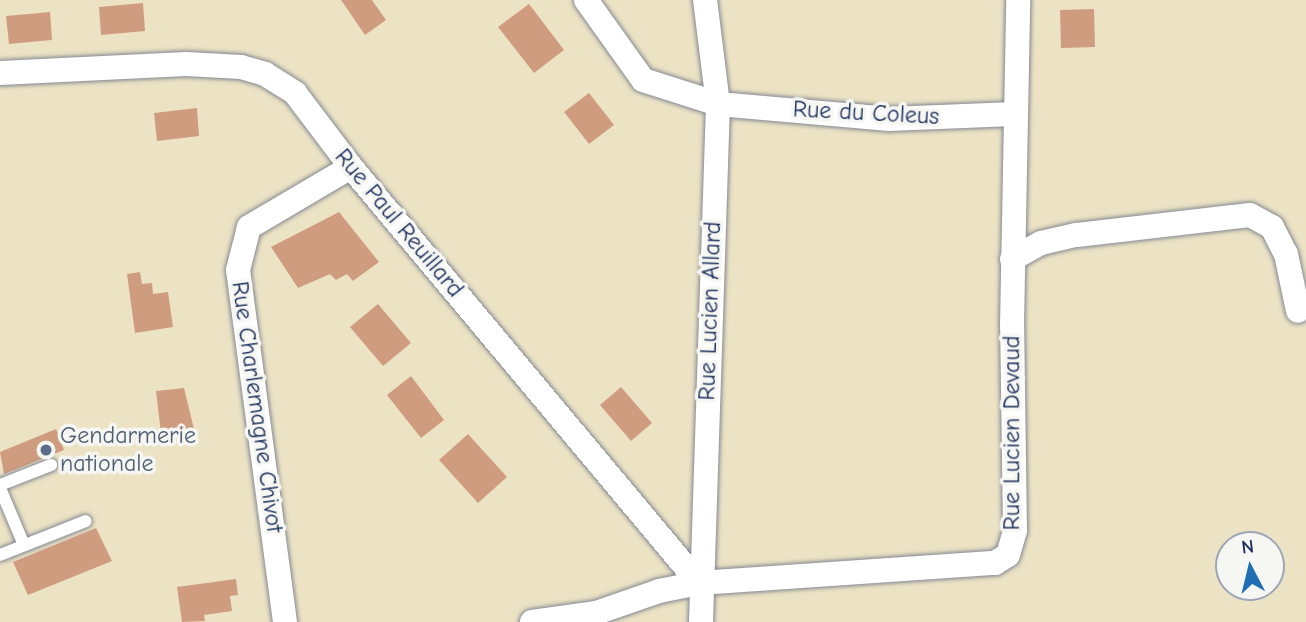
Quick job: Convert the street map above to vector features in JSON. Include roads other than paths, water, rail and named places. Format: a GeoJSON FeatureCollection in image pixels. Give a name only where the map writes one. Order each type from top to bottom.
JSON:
{"type":"FeatureCollection","features":[{"type":"Feature","properties":{"kind":"street","name":"Rue du Coleus"},"geometry":{"type":"LineString","coordinates":[[586,0],[643,80],[718,104],[890,118],[1014,114]]}},
{"type":"Feature","properties":{"kind":"street","name":"Rue Lucien Allard"},"geometry":{"type":"LineString","coordinates":[[701,622],[699,583],[718,104],[705,0]]}},
{"type":"Feature","properties":{"kind":"street","name":"Rue Lucien Devaud"},"geometry":{"type":"LineString","coordinates":[[533,622],[596,613],[659,591],[699,583],[995,564],[1008,555],[1015,531],[1012,259],[1018,0]]}},
{"type":"Feature","properties":{"kind":"street","name":"Rue Paul Reuillard"},"geometry":{"type":"LineString","coordinates":[[0,73],[186,64],[241,67],[265,74],[295,93],[351,167],[699,583]]}},
{"type":"Feature","properties":{"kind":"street","name":"Rue Charlemagne Chivot"},"geometry":{"type":"LineString","coordinates":[[285,622],[238,270],[249,227],[351,167]]}},
{"type":"Feature","properties":{"kind":"street"},"geometry":{"type":"LineString","coordinates":[[1012,259],[1041,243],[1077,235],[1250,215],[1272,227],[1286,254],[1298,311]]}},
{"type":"Feature","properties":{"kind":"lane"},"geometry":{"type":"LineString","coordinates":[[24,545],[0,486],[51,465]]}},
{"type":"Feature","properties":{"kind":"lane"},"geometry":{"type":"LineString","coordinates":[[0,555],[86,521]]}},
{"type":"Feature","properties":{"kind":"place","name":"Gendarmerie nationale"},"geometry":{"type":"Point","coordinates":[46,450]}}]}
